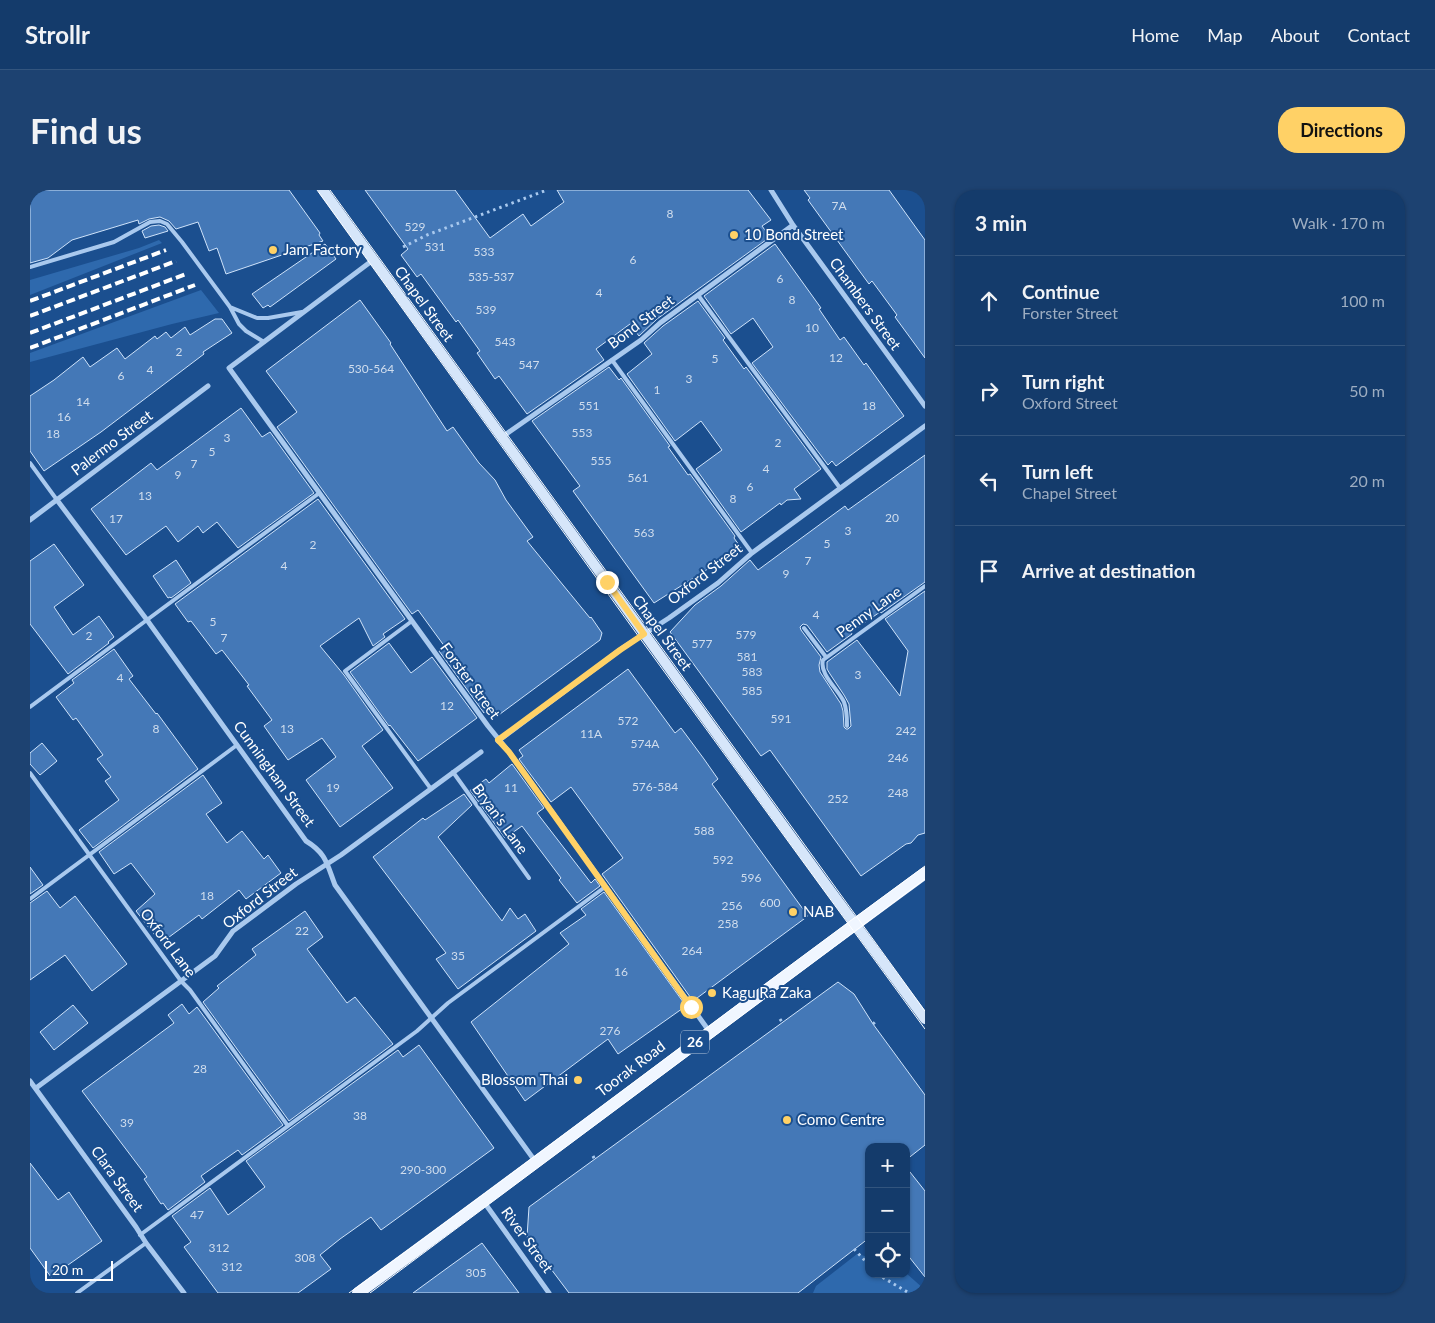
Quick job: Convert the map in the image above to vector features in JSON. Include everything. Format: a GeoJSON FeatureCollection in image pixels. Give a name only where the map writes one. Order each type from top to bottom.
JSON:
{"type":"FeatureCollection","features":[{"type":"Feature","properties":{"kind":"main road","name":"Toorak Road"},"geometry":{"type":"LineString","coordinates":[[358,1293],[925,873]]}},
{"type":"Feature","properties":{"kind":"street","name":"Chapel Street"},"geometry":{"type":"LineString","coordinates":[[322,190],[925,1019]]}},
{"type":"Feature","properties":{"kind":"street","name":"Chambers Street"},"geometry":{"type":"LineString","coordinates":[[771,190],[793,226],[925,406]]}},
{"type":"Feature","properties":{"kind":"street","name":"Bond Street"},"geometry":{"type":"LineString","coordinates":[[502,437],[641,340],[660,323],[793,226]]}},
{"type":"Feature","properties":{"kind":"street"},"geometry":{"type":"LineString","coordinates":[[264,342],[374,260]]}},
{"type":"Feature","properties":{"kind":"street","name":"Forster Street"},"geometry":{"type":"LineString","coordinates":[[264,342],[229,368],[318,494],[498,740],[509,752],[709,1032]]}},
{"type":"Feature","properties":{"kind":"street","name":"Palermo Street"},"geometry":{"type":"LineString","coordinates":[[30,520],[208,386]]}},
{"type":"Feature","properties":{"kind":"street","name":"Oxford Street"},"geometry":{"type":"LineString","coordinates":[[498,740],[620,650],[718,583],[752,553],[925,426]]}},
{"type":"Feature","properties":{"kind":"street","name":"Cunningham Street"},"geometry":{"type":"LineString","coordinates":[[57,500],[306,841],[323,854],[335,885],[535,1162]]}},
{"type":"Feature","properties":{"kind":"street","name":"Oxford Street"},"geometry":{"type":"LineString","coordinates":[[36,1088],[215,956],[233,931],[296,884],[341,855],[481,752]]}},
{"type":"Feature","properties":{"kind":"street","name":"Clara Street"},"geometry":{"type":"LineString","coordinates":[[30,1080],[140,1235],[184,1293]]}},
{"type":"Feature","properties":{"kind":"street","name":"River Street"},"geometry":{"type":"LineString","coordinates":[[484,1201],[549,1293]]}},
{"type":"Feature","properties":{"kind":"lane"},"geometry":{"type":"LineString","coordinates":[[30,267],[114,242],[150,222],[160,221],[170,227],[230,307],[239,324],[246,331],[264,342]]}},
{"type":"Feature","properties":{"kind":"lane"},"geometry":{"type":"LineString","coordinates":[[698,295],[840,488]]}},
{"type":"Feature","properties":{"kind":"lane"},"geometry":{"type":"LineString","coordinates":[[230,307],[257,318],[268,318],[304,311]]}},
{"type":"Feature","properties":{"kind":"lane"},"geometry":{"type":"LineString","coordinates":[[612,360],[752,553]]}},
{"type":"Feature","properties":{"kind":"lane"},"geometry":{"type":"LineString","coordinates":[[30,463],[57,500]]}},
{"type":"Feature","properties":{"kind":"lane"},"geometry":{"type":"LineString","coordinates":[[30,707],[318,494]]}},
{"type":"Feature","properties":{"kind":"lane","name":"Penny Lane"},"geometry":{"type":"LineString","coordinates":[[826,657],[925,586]]}},
{"type":"Feature","properties":{"kind":"lane"},"geometry":{"type":"LineString","coordinates":[[412,621],[345,671],[431,789]]}},
{"type":"Feature","properties":{"kind":"lane"},"geometry":{"type":"LineString","coordinates":[[804,628],[826,657],[822,662],[822,666],[844,703],[847,712],[847,726]]}},
{"type":"Feature","properties":{"kind":"lane"},"geometry":{"type":"LineString","coordinates":[[30,899],[237,745]]}},
{"type":"Feature","properties":{"kind":"lane","name":"Bryan's Lane"},"geometry":{"type":"LineString","coordinates":[[453,772],[529,878]]}},
{"type":"Feature","properties":{"kind":"lane","name":"Oxford Lane"},"geometry":{"type":"LineString","coordinates":[[30,773],[288,1126]]}},
{"type":"Feature","properties":{"kind":"lane"},"geometry":{"type":"LineString","coordinates":[[140,1235],[417,1031],[448,1003],[605,887]]}},
{"type":"Feature","properties":{"kind":"lane"},"geometry":{"type":"LineString","coordinates":[[77,1293],[146,1243]]}},
{"type":"Feature","properties":{"kind":"path"},"geometry":{"type":"LineString","coordinates":[[402,247],[427,235],[547,190]]}},
{"type":"Feature","properties":{"kind":"path"},"geometry":{"type":"LineString","coordinates":[[854,1249],[865,1261]]}},
{"type":"Feature","properties":{"kind":"path"},"geometry":{"type":"LineString","coordinates":[[884,1278],[909,1293]]}},
{"type":"Feature","properties":{"kind":"shaded area"},"geometry":{"type":"Polygon","coordinates":[[[159,240],[162,243],[30,295],[30,280],[139,248],[159,240]]]}},
{"type":"Feature","properties":{"kind":"shaded area"},"geometry":{"type":"Polygon","coordinates":[[[201,290],[219,313],[30,362],[30,353],[201,290]]]}},
{"type":"Feature","properties":{"kind":"shaded area"},"geometry":{"type":"Polygon","coordinates":[[[857,1254],[865,1256],[865,1278],[910,1277],[924,1289],[925,1293],[813,1293],[816,1286],[857,1254]]]}},
{"type":"Feature","properties":{"kind":"building","name":"Jam Factory"},"geometry":{"type":"Polygon","coordinates":[[[30,190],[289,190],[320,233],[319,235],[323,241],[226,274],[217,248],[209,251],[198,222],[176,229],[169,221],[160,217],[149,219],[139,224],[138,220],[72,240],[48,258],[30,263],[30,190]]]}},
{"type":"Feature","properties":{"kind":"building"},"geometry":{"type":"Polygon","coordinates":[[[365,190],[455,190],[490,238],[523,214],[531,226],[564,202],[557,190],[748,190],[771,220],[762,226],[770,237],[657,319],[639,336],[630,324],[596,349],[604,360],[527,414],[499,376],[495,379],[477,353],[480,351],[458,320],[456,322],[421,274],[417,277],[401,255],[408,249],[365,190]]]}},
{"type":"Feature","properties":{"kind":"building"},"geometry":{"type":"Polygon","coordinates":[[[804,190],[889,190],[925,240],[925,358],[872,281],[869,284],[808,200],[810,198],[804,190]]]}},
{"type":"Feature","properties":{"kind":"building"},"geometry":{"type":"Polygon","coordinates":[[[159,225],[165,227],[168,231],[145,238],[142,231],[151,226],[159,225]]]}},
{"type":"Feature","properties":{"kind":"building"},"geometry":{"type":"Polygon","coordinates":[[[325,244],[336,259],[270,307],[268,305],[263,308],[252,294],[325,244]]]}},
{"type":"Feature","properties":{"kind":"building"},"geometry":{"type":"Polygon","coordinates":[[[775,244],[821,308],[819,309],[840,340],[844,337],[864,365],[866,363],[904,416],[836,466],[832,461],[828,465],[752,363],[773,347],[753,318],[731,334],[704,296],[775,244]]]}},
{"type":"Feature","properties":{"kind":"building"},"geometry":{"type":"Polygon","coordinates":[[[360,300],[391,343],[447,431],[453,427],[479,463],[495,480],[506,500],[533,537],[527,541],[591,617],[602,633],[600,640],[496,717],[490,708],[484,713],[439,651],[445,647],[418,610],[412,614],[277,427],[297,412],[266,371],[360,300]]]}},
{"type":"Feature","properties":{"kind":"building"},"geometry":{"type":"Polygon","coordinates":[[[698,301],[725,338],[723,340],[744,369],[746,367],[821,469],[794,489],[801,499],[787,500],[781,505],[780,503],[741,532],[696,469],[722,450],[701,421],[675,441],[627,374],[652,354],[644,343],[663,326],[698,301]]]}},
{"type":"Feature","properties":{"kind":"building"},"geometry":{"type":"Polygon","coordinates":[[[215,319],[222,319],[232,333],[203,352],[204,354],[101,432],[44,471],[30,451],[30,396],[83,357],[90,367],[117,348],[125,359],[155,336],[157,339],[166,332],[171,338],[185,327],[190,335],[215,319]]]}},
{"type":"Feature","properties":{"kind":"building"},"geometry":{"type":"Polygon","coordinates":[[[609,367],[619,380],[621,378],[670,446],[668,447],[688,475],[690,474],[735,536],[734,538],[741,548],[654,603],[573,491],[580,486],[532,421],[609,367]]]}},
{"type":"Feature","properties":{"kind":"building"},"geometry":{"type":"Polygon","coordinates":[[[241,408],[262,437],[270,432],[314,493],[238,548],[217,522],[203,533],[198,526],[178,542],[166,526],[126,555],[91,509],[151,463],[157,470],[241,408]]]}},
{"type":"Feature","properties":{"kind":"building"},"geometry":{"type":"Polygon","coordinates":[[[925,455],[925,582],[851,632],[852,634],[827,652],[807,625],[803,624],[800,627],[821,657],[820,672],[841,704],[844,727],[848,729],[851,726],[849,704],[827,669],[827,662],[857,640],[900,696],[908,651],[885,619],[925,591],[925,833],[918,835],[911,843],[906,844],[861,876],[770,750],[761,756],[670,632],[695,605],[721,586],[750,560],[758,570],[845,506],[848,510],[925,455]]]}},
{"type":"Feature","properties":{"kind":"building"},"geometry":{"type":"Polygon","coordinates":[[[318,499],[405,619],[383,634],[385,637],[373,646],[359,618],[320,646],[344,675],[383,730],[362,746],[393,788],[340,827],[306,780],[336,757],[322,738],[288,760],[264,726],[272,720],[247,686],[249,685],[222,650],[216,654],[191,621],[188,622],[175,604],[318,499]]]}},
{"type":"Feature","properties":{"kind":"building"},"geometry":{"type":"Polygon","coordinates":[[[54,544],[84,585],[54,607],[73,635],[99,616],[114,637],[109,643],[68,674],[30,624],[30,561],[54,544]]]}},
{"type":"Feature","properties":{"kind":"building"},"geometry":{"type":"Polygon","coordinates":[[[176,560],[191,583],[171,598],[168,598],[153,576],[176,560]]]}},
{"type":"Feature","properties":{"kind":"building"},"geometry":{"type":"Polygon","coordinates":[[[389,643],[411,673],[432,657],[477,718],[418,761],[389,726],[350,672],[389,643]]]}},
{"type":"Feature","properties":{"kind":"building"},"geometry":{"type":"Polygon","coordinates":[[[114,649],[133,676],[129,679],[157,713],[198,769],[93,848],[79,830],[119,800],[105,781],[111,777],[97,759],[103,755],[76,718],[73,720],[56,697],[74,683],[72,680],[114,649]]]}},
{"type":"Feature","properties":{"kind":"building"},"geometry":{"type":"Polygon","coordinates":[[[628,669],[675,733],[681,728],[704,759],[718,779],[712,784],[808,916],[693,1001],[602,874],[623,858],[571,787],[551,802],[519,759],[523,756],[519,750],[628,669]]]}},
{"type":"Feature","properties":{"kind":"building"},"geometry":{"type":"Polygon","coordinates":[[[42,743],[57,761],[40,775],[30,764],[30,753],[42,743]]]}},
{"type":"Feature","properties":{"kind":"building"},"geometry":{"type":"Polygon","coordinates":[[[512,764],[544,808],[537,813],[591,883],[595,879],[600,886],[577,903],[559,880],[561,878],[522,826],[505,838],[470,790],[486,779],[489,783],[512,764]]]}},
{"type":"Feature","properties":{"kind":"building"},"geometry":{"type":"Polygon","coordinates":[[[203,775],[222,803],[206,814],[227,843],[242,831],[264,859],[268,855],[281,873],[246,899],[239,890],[202,919],[199,915],[161,943],[136,911],[155,894],[131,863],[114,874],[99,852],[203,775]]]}},
{"type":"Feature","properties":{"kind":"building"},"geometry":{"type":"Polygon","coordinates":[[[464,794],[472,805],[438,837],[502,921],[510,908],[518,919],[525,914],[536,931],[458,989],[436,959],[446,953],[373,857],[423,818],[425,820],[464,794]]]}},
{"type":"Feature","properties":{"kind":"building"},"geometry":{"type":"Polygon","coordinates":[[[30,867],[43,885],[30,894],[30,867]]]}},
{"type":"Feature","properties":{"kind":"building"},"geometry":{"type":"Polygon","coordinates":[[[47,891],[60,908],[75,896],[127,964],[92,991],[65,955],[30,980],[30,903],[47,891]]]}},
{"type":"Feature","properties":{"kind":"building"},"geometry":{"type":"Polygon","coordinates":[[[604,892],[686,1006],[618,1054],[608,1039],[525,1101],[471,1022],[569,944],[560,933],[586,915],[581,909],[604,892]]]}},
{"type":"Feature","properties":{"kind":"building"},"geometry":{"type":"Polygon","coordinates":[[[305,911],[323,937],[307,949],[347,1003],[355,997],[393,1044],[289,1121],[203,1002],[219,988],[217,986],[256,955],[252,949],[305,911]]]}},
{"type":"Feature","properties":{"kind":"building","name":"Como Centre"},"geometry":{"type":"Polygon","coordinates":[[[838,982],[854,994],[873,1024],[925,1095],[925,1145],[910,1157],[910,1143],[865,1143],[865,1241],[798,1293],[569,1293],[527,1237],[529,1207],[838,982]]]}},
{"type":"Feature","properties":{"kind":"building"},"geometry":{"type":"Polygon","coordinates":[[[182,1004],[189,1014],[197,1007],[283,1125],[242,1155],[238,1150],[201,1176],[205,1182],[168,1210],[163,1203],[161,1204],[144,1179],[147,1177],[82,1091],[174,1023],[168,1015],[182,1004]]]}},
{"type":"Feature","properties":{"kind":"building"},"geometry":{"type":"Polygon","coordinates":[[[73,1005],[88,1023],[54,1050],[40,1032],[73,1005]]]}},
{"type":"Feature","properties":{"kind":"building"},"geometry":{"type":"Polygon","coordinates":[[[419,1045],[494,1148],[381,1230],[371,1217],[340,1239],[320,1255],[331,1269],[298,1293],[218,1293],[184,1247],[191,1242],[172,1216],[210,1188],[228,1215],[265,1187],[246,1161],[398,1050],[403,1057],[419,1045]]]}},
{"type":"Feature","properties":{"kind":"building"},"geometry":{"type":"Polygon","coordinates":[[[30,1163],[58,1200],[69,1192],[102,1241],[51,1277],[30,1248],[30,1163]]]}},
{"type":"Feature","properties":{"kind":"building"},"geometry":{"type":"Polygon","coordinates":[[[910,1172],[925,1191],[925,1277],[910,1258],[910,1172]]]}},
{"type":"Feature","properties":{"kind":"building"},"geometry":{"type":"Polygon","coordinates":[[[482,1243],[519,1293],[413,1293],[450,1266],[482,1243]]]}},
{"type":"Feature","properties":{"kind":"tram line"},"geometry":{"type":"LineString","coordinates":[[317,190],[639,637],[925,1029]]}},
{"type":"Feature","properties":{"kind":"tram line"},"geometry":{"type":"LineString","coordinates":[[330,190],[925,1011]]}},
{"type":"Feature","properties":{"kind":"tram line"},"geometry":{"type":"LineString","coordinates":[[349,1293],[925,866]]}},
{"type":"Feature","properties":{"kind":"tram line"},"geometry":{"type":"LineString","coordinates":[[370,1293],[925,879]]}},
{"type":"Feature","properties":{"kind":"railway"},"geometry":{"type":"LineString","coordinates":[[30,301],[166,250]]}},
{"type":"Feature","properties":{"kind":"railway"},"geometry":{"type":"LineString","coordinates":[[30,316],[176,261]]}},
{"type":"Feature","properties":{"kind":"railway"},"geometry":{"type":"LineString","coordinates":[[30,333],[186,274]]}},
{"type":"Feature","properties":{"kind":"railway"},"geometry":{"type":"LineString","coordinates":[[30,348],[195,285]]}},
{"type":"Feature","properties":{"kind":"place","name":"10 Bond Street"},"geometry":{"type":"Point","coordinates":[734,235]}},
{"type":"Feature","properties":{"kind":"place","name":"Jam Factory"},"geometry":{"type":"Point","coordinates":[273,250]}},
{"type":"Feature","properties":{"kind":"place","name":"NAB"},"geometry":{"type":"Point","coordinates":[793,912]}},
{"type":"Feature","properties":{"kind":"place","name":"Kagu Ra Zaka"},"geometry":{"type":"Point","coordinates":[712,993]}},
{"type":"Feature","properties":{"kind":"place","name":"Blossom Thai"},"geometry":{"type":"Point","coordinates":[578,1080]}},
{"type":"Feature","properties":{"kind":"place","name":"Como Centre"},"geometry":{"type":"Point","coordinates":[787,1120]}},
{"type":"Feature","properties":{"kind":"route"},"geometry":{"type":"LineString","coordinates":[[607,582],[644,634],[498,740],[509,752],[691,1007]]}}]}
